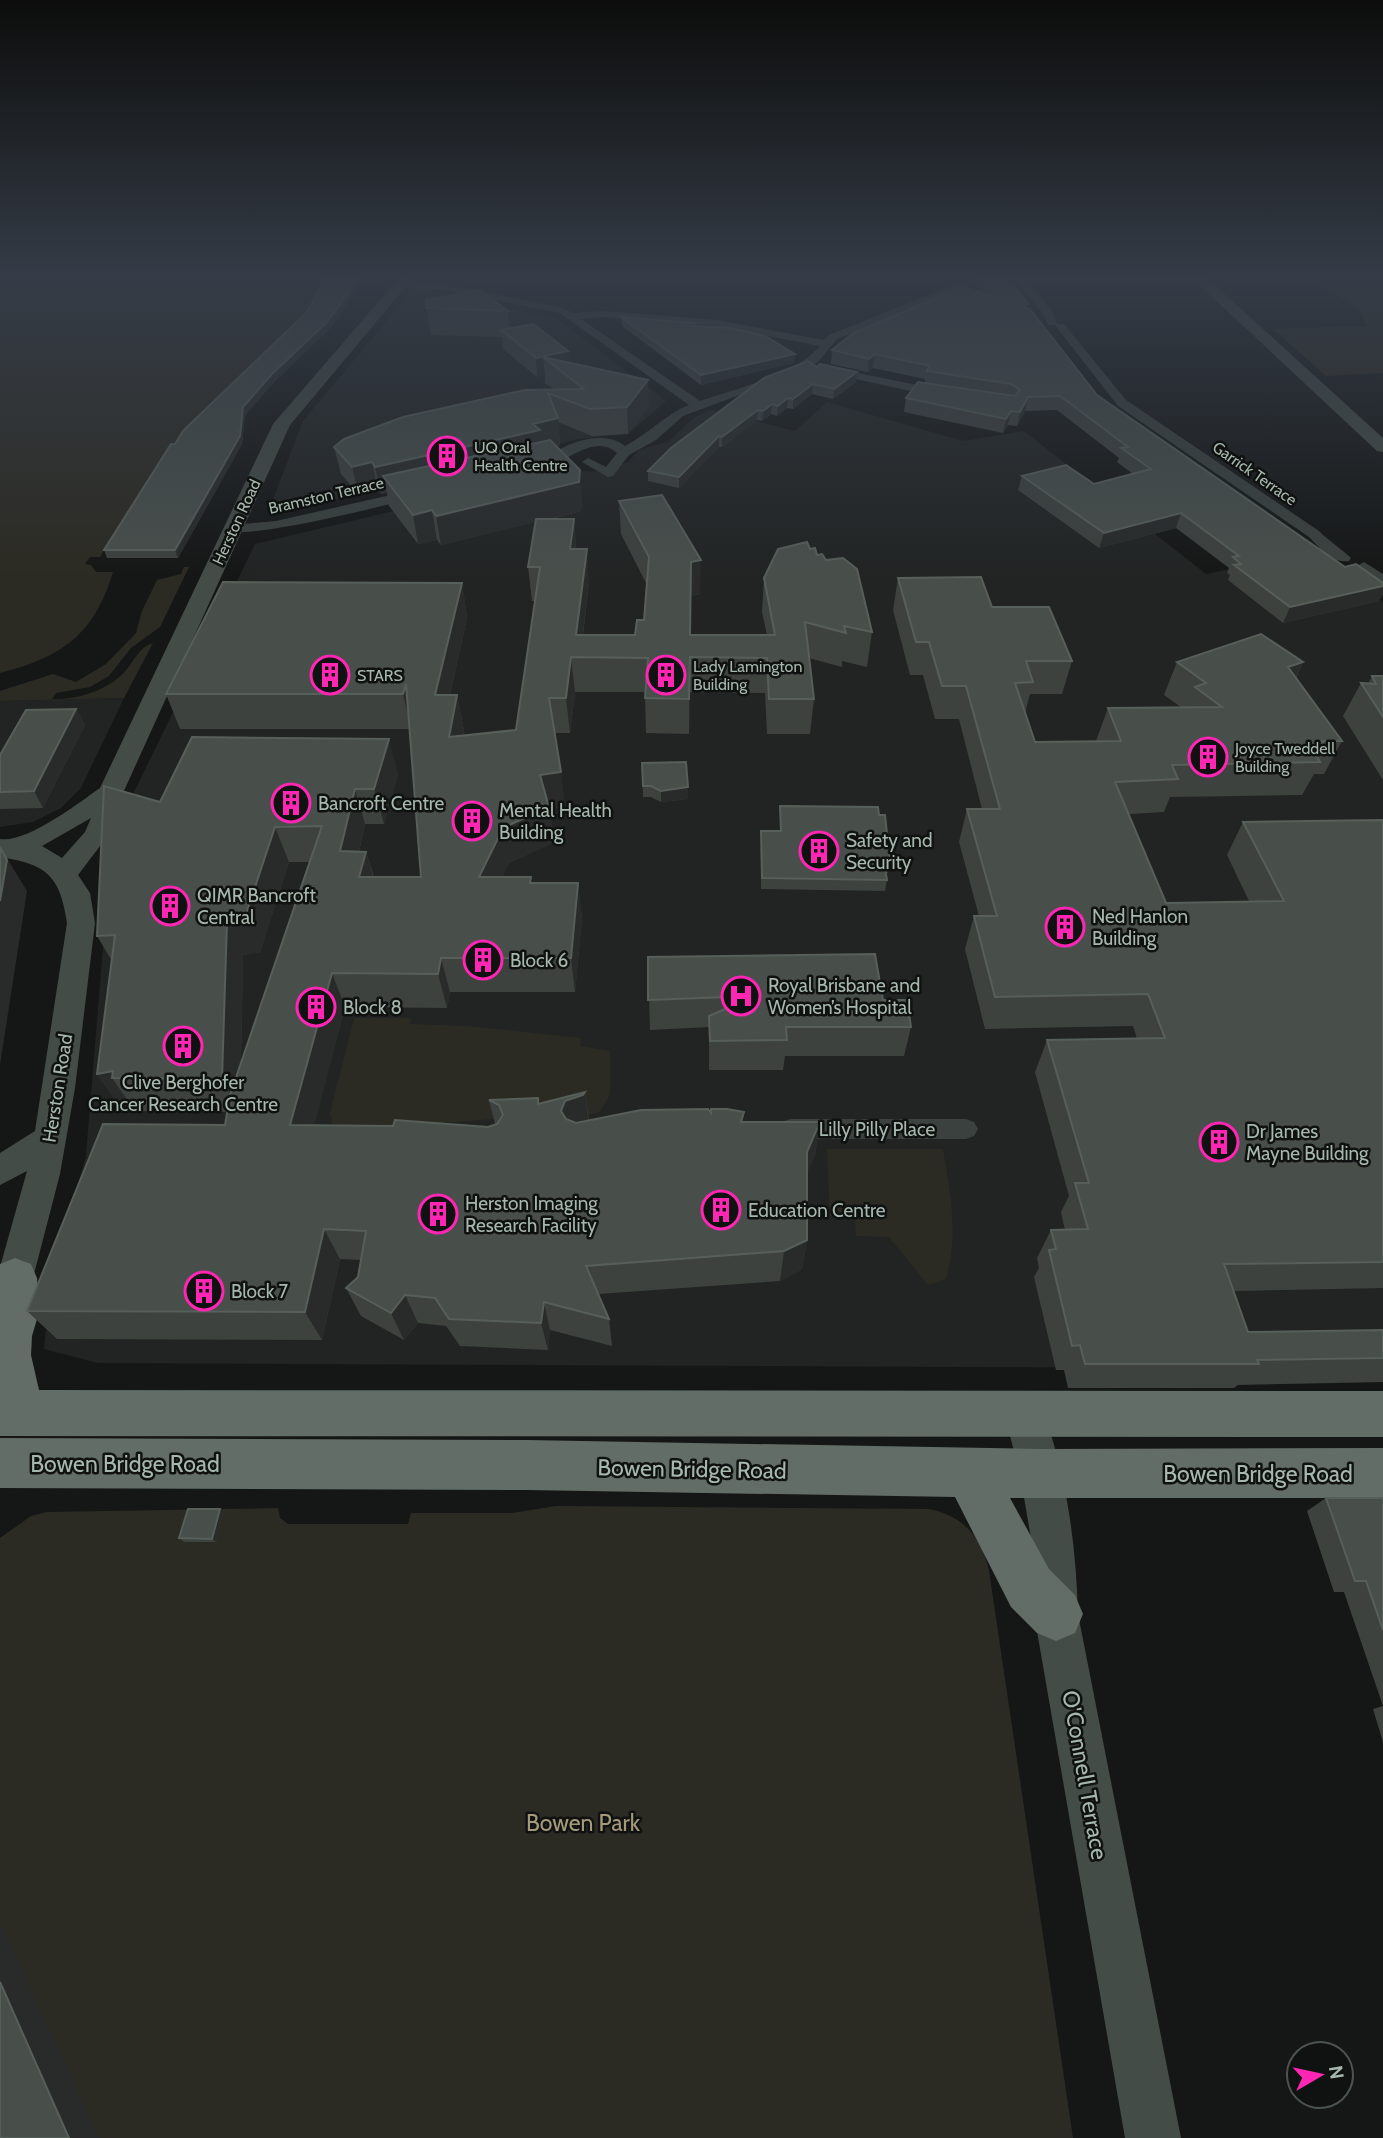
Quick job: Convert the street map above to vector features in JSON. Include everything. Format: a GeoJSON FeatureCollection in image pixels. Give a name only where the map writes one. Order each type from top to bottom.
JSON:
{"type":"FeatureCollection","features":[{"type":"Feature","properties":{"kind":"highway"},"geometry":{"type":"LineString","coordinates":[[7,1288],[17,1309],[9,1336],[11,1413],[1383,1414]]}},
{"type":"Feature","properties":{"kind":"highway","name":"Bowen Bridge Road"},"geometry":{"type":"LineString","coordinates":[[0,1463],[527,1465],[1040,1474],[1383,1474]]}},
{"type":"Feature","properties":{"kind":"highway"},"geometry":{"type":"LineString","coordinates":[[968,1472],[1030,1588],[1056,1614]]}},
{"type":"Feature","properties":{"kind":"main road","name":"Herston Road"},"geometry":{"type":"LineString","coordinates":[[7,1288],[34,1213],[50,1138],[81,923],[76,893],[64,874],[100,831],[107,816],[110,793],[232,529],[288,415],[320,378]]}},
{"type":"Feature","properties":{"kind":"main road"},"geometry":{"type":"LineString","coordinates":[[1308,378],[1383,447]]}},
{"type":"Feature","properties":{"kind":"main road"},"geometry":{"type":"LineString","coordinates":[[7,848],[65,824],[110,793]]}},
{"type":"Feature","properties":{"kind":"main road"},"geometry":{"type":"LineString","coordinates":[[7,848],[40,856],[64,874]]}},
{"type":"Feature","properties":{"kind":"main road"},"geometry":{"type":"LineString","coordinates":[[0,1171],[50,1138]]}},
{"type":"Feature","properties":{"kind":"main road","name":"O'Connell Terrace"},"geometry":{"type":"LineString","coordinates":[[1024,1413],[1040,1474],[1055,1556],[1056,1614],[1153,2138]]}},
{"type":"Feature","properties":{"kind":"street"},"geometry":{"type":"LineString","coordinates":[[659,378],[697,405]]}},
{"type":"Feature","properties":{"kind":"street"},"geometry":{"type":"LineString","coordinates":[[581,457],[589,442],[618,451],[652,437],[674,416],[697,405],[773,378]]}},
{"type":"Feature","properties":{"kind":"street"},"geometry":{"type":"LineString","coordinates":[[868,378],[954,396]]}},
{"type":"Feature","properties":{"kind":"street","name":"Garrick Terrace"},"geometry":{"type":"LineString","coordinates":[[1101,378],[1120,401],[1344,558]]}},
{"type":"Feature","properties":{"kind":"street"},"geometry":{"type":"LineString","coordinates":[[543,464],[581,457],[608,473],[618,451]]}},
{"type":"Feature","properties":{"kind":"street","name":"Bramston Terrace"},"geometry":{"type":"LineString","coordinates":[[232,529],[276,525],[427,491]]}},
{"type":"Feature","properties":{"kind":"street"},"geometry":{"type":"LineString","coordinates":[[1364,566],[1383,581]]}},
{"type":"Feature","properties":{"kind":"street","name":"Lilly Pilly Place"},"geometry":{"type":"LineString","coordinates":[[766,1129],[966,1129]]}},
{"type":"Feature","properties":{"kind":"shaded area"},"geometry":{"type":"Polygon","coordinates":[[[339,378],[635,378],[666,401],[628,434],[578,439],[340,499],[284,512],[273,511],[270,507],[303,421],[339,378]]]}},
{"type":"Feature","properties":{"kind":"shaded area","name":"Royal Brisbane and Women’s Hospital"},"geometry":{"type":"Polygon","coordinates":[[[827,402],[963,441],[1024,431],[1206,574],[1314,552],[1383,602],[1383,1369],[98,1363],[44,1349],[49,1296],[86,1155],[112,837],[255,544],[570,469],[592,472],[628,462],[639,450],[669,441],[695,417],[711,410],[795,431],[827,402]]]}},
{"type":"Feature","properties":{"kind":"shaded area"},"geometry":{"type":"Polygon","coordinates":[[[124,698],[81,788],[61,808],[33,822],[0,827],[0,701],[124,698]]]}},
{"type":"Feature","properties":{"kind":"green space"},"geometry":{"type":"Polygon","coordinates":[[[0,378],[256,378],[107,545],[100,557],[90,557],[85,564],[91,565],[96,572],[113,572],[96,612],[85,627],[58,651],[22,667],[0,673],[0,378]]]}},
{"type":"Feature","properties":{"kind":"green space"},"geometry":{"type":"Polygon","coordinates":[[[184,567],[189,567],[160,627],[131,648],[109,676],[90,687],[56,693],[52,699],[72,698],[103,688],[127,669],[141,650],[153,643],[124,698],[0,701],[0,691],[53,674],[76,682],[106,664],[136,633],[142,611],[157,580],[181,574],[184,567]]]}},
{"type":"Feature","properties":{"kind":"green space"},"geometry":{"type":"Polygon","coordinates":[[[354,1018],[411,1018],[410,1024],[467,1026],[581,1038],[580,1046],[610,1051],[610,1094],[600,1112],[546,1126],[505,1118],[419,1125],[336,1140],[330,1113],[354,1018]]]}},
{"type":"Feature","properties":{"kind":"green space"},"geometry":{"type":"Polygon","coordinates":[[[827,1149],[943,1149],[952,1214],[952,1247],[946,1279],[928,1285],[889,1237],[856,1236],[855,1218],[830,1216],[827,1149]]]}},
{"type":"Feature","properties":{"kind":"green space","name":"Bowen Park"},"geometry":{"type":"Polygon","coordinates":[[[556,1506],[929,1509],[952,1517],[976,1538],[989,1571],[1073,2138],[0,2138],[0,1538],[31,1516],[47,1512],[278,1508],[280,1518],[288,1524],[408,1524],[411,1513],[512,1513],[556,1506]]]}},
{"type":"Feature","properties":{"kind":"building"},"geometry":{"type":"Polygon","coordinates":[[[238,378],[269,378],[243,407],[240,436],[175,550],[104,550],[171,444],[175,444],[183,431],[238,378]]]}},
{"type":"Feature","properties":{"kind":"building"},"geometry":{"type":"Polygon","coordinates":[[[570,378],[648,380],[627,407],[590,409],[548,393],[558,418],[533,424],[540,430],[375,467],[372,462],[352,467],[334,447],[344,439],[403,417],[525,390],[584,389],[570,378]]]}},
{"type":"Feature","properties":{"kind":"building"},"geometry":{"type":"Polygon","coordinates":[[[764,378],[849,378],[834,389],[813,384],[793,399],[788,398],[778,406],[772,404],[763,411],[758,410],[722,437],[719,436],[679,477],[648,471],[671,448],[764,378]]]}},
{"type":"Feature","properties":{"kind":"building"},"geometry":{"type":"Polygon","coordinates":[[[971,378],[1084,378],[1097,395],[1345,567],[1356,564],[1383,583],[1383,586],[1290,607],[1234,565],[1241,564],[1233,557],[1239,556],[1181,513],[1104,533],[1022,476],[1066,465],[1094,484],[1151,469],[1121,448],[1128,447],[1060,396],[1028,397],[1020,412],[1011,411],[1006,419],[906,398],[918,382],[1015,396],[1020,390],[1011,384],[971,378]]]}},
{"type":"Feature","properties":{"kind":"building"},"geometry":{"type":"Polygon","coordinates":[[[550,440],[580,470],[579,482],[436,516],[432,510],[413,515],[383,476],[550,440]]]}},
{"type":"Feature","properties":{"kind":"building"},"geometry":{"type":"Polygon","coordinates":[[[662,495],[701,560],[691,562],[690,635],[775,635],[764,578],[778,549],[807,542],[810,549],[815,548],[817,555],[822,554],[826,560],[843,558],[857,569],[872,632],[844,626],[846,633],[805,622],[814,699],[769,699],[767,658],[690,657],[689,699],[645,698],[648,658],[571,657],[566,698],[549,698],[561,772],[540,775],[549,807],[503,828],[479,877],[531,877],[530,883],[578,883],[571,958],[441,958],[438,974],[332,973],[290,1125],[393,1126],[395,1120],[488,1127],[497,1124],[503,1115],[499,1105],[489,1100],[538,1098],[538,1104],[585,1092],[565,1101],[561,1111],[566,1119],[576,1123],[641,1110],[708,1109],[711,1113],[711,1109],[727,1109],[744,1112],[741,1122],[820,1122],[807,1152],[807,1240],[784,1251],[586,1266],[609,1319],[544,1302],[541,1323],[449,1319],[435,1298],[405,1295],[391,1313],[346,1288],[358,1277],[366,1231],[324,1229],[305,1312],[27,1311],[103,1124],[225,1125],[230,1095],[322,826],[275,827],[245,917],[227,921],[222,1079],[112,1078],[113,1071],[97,1074],[115,935],[97,936],[104,786],[160,802],[192,737],[389,739],[374,789],[355,789],[340,851],[366,852],[359,877],[421,877],[406,684],[403,694],[166,694],[223,582],[462,583],[435,695],[457,695],[449,737],[516,730],[540,567],[528,567],[536,519],[574,519],[570,549],[587,549],[576,635],[635,635],[637,620],[644,620],[649,557],[619,501],[662,495]]]}},
{"type":"Feature","properties":{"kind":"building"},"geometry":{"type":"Polygon","coordinates":[[[981,577],[992,607],[1049,607],[1072,661],[1026,661],[1033,682],[1015,683],[1035,742],[1121,741],[1108,708],[1222,707],[1195,687],[1206,683],[1177,662],[1261,634],[1303,662],[1288,667],[1342,741],[1322,741],[1327,749],[1313,749],[1320,762],[1172,765],[1178,779],[1115,782],[1166,903],[1284,901],[1243,822],[1383,820],[1383,1262],[1224,1264],[1248,1332],[1383,1330],[1383,1358],[1257,1360],[1259,1364],[1085,1364],[1080,1345],[1072,1346],[1049,1250],[1056,1249],[1051,1230],[1088,1229],[1075,1183],[1089,1183],[1047,1040],[1165,1038],[1148,994],[995,997],[974,916],[997,916],[967,809],[1000,809],[966,686],[942,686],[929,642],[916,642],[898,578],[981,577]]]}},
{"type":"Feature","properties":{"kind":"building"},"geometry":{"type":"Polygon","coordinates":[[[1372,676],[1383,676],[1383,717],[1361,683],[1376,684],[1372,676]]]}},
{"type":"Feature","properties":{"kind":"building"},"geometry":{"type":"Polygon","coordinates":[[[76,709],[34,791],[0,792],[0,755],[26,710],[76,709]]]}},
{"type":"Feature","properties":{"kind":"building"},"geometry":{"type":"Polygon","coordinates":[[[686,762],[688,787],[661,791],[651,786],[643,786],[642,763],[686,762]]]}},
{"type":"Feature","properties":{"kind":"building","name":"Safety and Security"},"geometry":{"type":"Polygon","coordinates":[[[780,806],[878,807],[879,815],[885,815],[890,862],[884,862],[887,880],[762,878],[761,831],[781,831],[780,806]]]}},
{"type":"Feature","properties":{"kind":"building"},"geometry":{"type":"Polygon","coordinates":[[[0,847],[7,860],[0,901],[0,847]]]}},
{"type":"Feature","properties":{"kind":"building"},"geometry":{"type":"Polygon","coordinates":[[[875,954],[883,1000],[907,1000],[911,1027],[786,1027],[787,1040],[710,1041],[709,1016],[756,996],[648,1000],[648,957],[875,954]]]}},
{"type":"Feature","properties":{"kind":"building"},"geometry":{"type":"Polygon","coordinates":[[[1326,1498],[1383,1498],[1383,1630],[1366,1581],[1355,1581],[1326,1498]]]}},
{"type":"Feature","properties":{"kind":"building"},"geometry":{"type":"Polygon","coordinates":[[[188,1509],[220,1509],[212,1539],[179,1538],[188,1509]]]}},
{"type":"Feature","properties":{"kind":"building"},"geometry":{"type":"Polygon","coordinates":[[[0,1982],[69,2138],[0,2138],[0,1982]]]}},
{"type":"Feature","properties":{"kind":"place","name":"UQ Oral Health Centre"},"geometry":{"type":"Point","coordinates":[447,456]}},
{"type":"Feature","properties":{"kind":"place","name":"STARS"},"geometry":{"type":"Point","coordinates":[330,675]}},
{"type":"Feature","properties":{"kind":"place","name":"Lady Lamington Building"},"geometry":{"type":"Point","coordinates":[666,675]}},
{"type":"Feature","properties":{"kind":"place","name":"Joyce Tweddell Building"},"geometry":{"type":"Point","coordinates":[1208,757]}},
{"type":"Feature","properties":{"kind":"place","name":"Bancroft Centre"},"geometry":{"type":"Point","coordinates":[291,803]}},
{"type":"Feature","properties":{"kind":"place","name":"Mental Health Building"},"geometry":{"type":"Point","coordinates":[472,821]}},
{"type":"Feature","properties":{"kind":"place","name":"Safety and Security"},"geometry":{"type":"Point","coordinates":[819,851]}},
{"type":"Feature","properties":{"kind":"place","name":"QIMR Bancroft Central"},"geometry":{"type":"Point","coordinates":[170,906]}},
{"type":"Feature","properties":{"kind":"place","name":"Ned Hanlon Building"},"geometry":{"type":"Point","coordinates":[1065,927]}},
{"type":"Feature","properties":{"kind":"place","name":"Block 6"},"geometry":{"type":"Point","coordinates":[483,960]}},
{"type":"Feature","properties":{"kind":"place","name":"Royal Brisbane and Women’s Hospital"},"geometry":{"type":"Point","coordinates":[741,996]}},
{"type":"Feature","properties":{"kind":"place","name":"Block 8"},"geometry":{"type":"Point","coordinates":[316,1007]}},
{"type":"Feature","properties":{"kind":"place","name":"Clive Berghofer Cancer Research Centre"},"geometry":{"type":"Point","coordinates":[183,1046]}},
{"type":"Feature","properties":{"kind":"place","name":"Dr James Mayne Building"},"geometry":{"type":"Point","coordinates":[1219,1142]}},
{"type":"Feature","properties":{"kind":"place","name":"Education Centre"},"geometry":{"type":"Point","coordinates":[721,1210]}},
{"type":"Feature","properties":{"kind":"place","name":"Herston Imaging Research Facility"},"geometry":{"type":"Point","coordinates":[438,1214]}},
{"type":"Feature","properties":{"kind":"place","name":"Block 7"},"geometry":{"type":"Point","coordinates":[204,1291]}}]}
